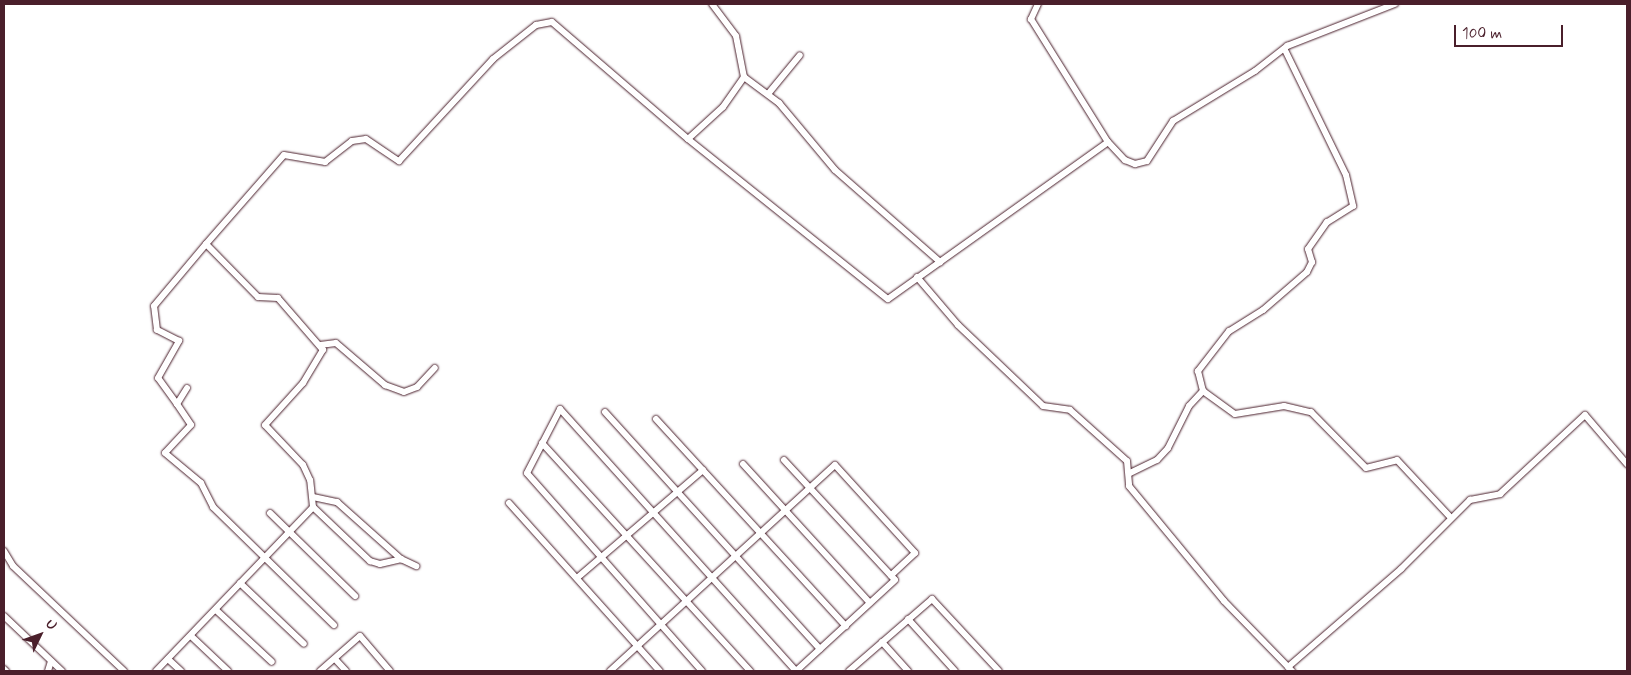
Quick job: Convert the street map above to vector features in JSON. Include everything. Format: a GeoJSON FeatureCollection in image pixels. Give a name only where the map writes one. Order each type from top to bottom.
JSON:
{"type":"FeatureCollection","features":[{"type":"Feature","properties":{"kind":"street"},"geometry":{"type":"LineString","coordinates":[[712,4],[736,36],[744,76],[768,94],[835,170],[940,262]]}},
{"type":"Feature","properties":{"kind":"street"},"geometry":{"type":"LineString","coordinates":[[1038,4],[1030,19],[1108,142],[1125,160],[1135,164],[1147,161],[1172,121],[1284,50],[1394,4]]}},
{"type":"Feature","properties":{"kind":"street"},"geometry":{"type":"LineString","coordinates":[[334,625],[213,506],[201,483],[165,453],[192,422],[176,404],[158,378],[179,341],[157,330],[154,306],[284,155],[325,162],[359,139],[377,143],[395,160],[404,159],[493,59],[544,21],[559,25],[688,139],[885,298],[940,262],[1108,142]]}},
{"type":"Feature","properties":{"kind":"street"},"geometry":{"type":"LineString","coordinates":[[1284,50],[1346,175],[1352,206],[1327,222],[1308,249],[1312,262],[1307,272],[1263,310],[1229,331],[1198,372],[1203,391],[1235,414],[1284,406],[1311,412],[1366,468],[1397,460],[1451,518]]}},
{"type":"Feature","properties":{"kind":"street"},"geometry":{"type":"LineString","coordinates":[[768,94],[800,55]]}},
{"type":"Feature","properties":{"kind":"street"},"geometry":{"type":"LineString","coordinates":[[688,139],[723,106],[744,76]]}},
{"type":"Feature","properties":{"kind":"street"},"geometry":{"type":"LineString","coordinates":[[156,671],[313,507],[313,497],[303,466],[265,425],[319,361],[320,345],[278,298],[258,297],[206,244]]}},
{"type":"Feature","properties":{"kind":"street"},"geometry":{"type":"LineString","coordinates":[[917,277],[1019,386],[1043,406],[1070,410],[1127,461],[1130,473],[1129,486],[1224,601],[1290,669],[1473,498],[1500,494],[1585,415],[1627,464]]}},
{"type":"Feature","properties":{"kind":"street"},"geometry":{"type":"LineString","coordinates":[[320,345],[336,343],[385,385],[404,392],[417,387],[435,368]]}},
{"type":"Feature","properties":{"kind":"street"},"geometry":{"type":"LineString","coordinates":[[176,404],[187,388]]}},
{"type":"Feature","properties":{"kind":"street"},"geometry":{"type":"LineString","coordinates":[[1130,473],[1157,460],[1168,448],[1189,406],[1203,391]]}},
{"type":"Feature","properties":{"kind":"street"},"geometry":{"type":"LineString","coordinates":[[702,671],[660,626],[602,557],[526,472],[560,409],[796,671],[895,580],[784,460]]}},
{"type":"Feature","properties":{"kind":"street"},"geometry":{"type":"LineString","coordinates":[[605,412],[820,649]]}},
{"type":"Feature","properties":{"kind":"street"},"geometry":{"type":"LineString","coordinates":[[656,419],[846,626]]}},
{"type":"Feature","properties":{"kind":"street"},"geometry":{"type":"LineString","coordinates":[[542,443],[750,671]]}},
{"type":"Feature","properties":{"kind":"street"},"geometry":{"type":"LineString","coordinates":[[743,464],[870,603]]}},
{"type":"Feature","properties":{"kind":"street"},"geometry":{"type":"LineString","coordinates":[[612,671],[834,465],[915,553],[890,575]]}},
{"type":"Feature","properties":{"kind":"street"},"geometry":{"type":"LineString","coordinates":[[577,578],[703,470]]}},
{"type":"Feature","properties":{"kind":"street"},"geometry":{"type":"LineString","coordinates":[[313,497],[331,498],[401,559],[416,566]]}},
{"type":"Feature","properties":{"kind":"street"},"geometry":{"type":"LineString","coordinates":[[509,503],[660,671]]}},
{"type":"Feature","properties":{"kind":"street"},"geometry":{"type":"LineString","coordinates":[[313,507],[370,561],[380,564],[401,559]]}},
{"type":"Feature","properties":{"kind":"street"},"geometry":{"type":"LineString","coordinates":[[270,513],[355,596]]}},
{"type":"Feature","properties":{"kind":"street"},"geometry":{"type":"LineString","coordinates":[[4,551],[13,566],[124,671]]}},
{"type":"Feature","properties":{"kind":"street"},"geometry":{"type":"LineString","coordinates":[[240,584],[304,644]]}},
{"type":"Feature","properties":{"kind":"street"},"geometry":{"type":"LineString","coordinates":[[850,671],[928,601],[936,600],[999,671]]}},
{"type":"Feature","properties":{"kind":"street"},"geometry":{"type":"LineString","coordinates":[[216,610],[272,662]]}},
{"type":"Feature","properties":{"kind":"street"},"geometry":{"type":"LineString","coordinates":[[4,616],[62,671]]}},
{"type":"Feature","properties":{"kind":"street"},"geometry":{"type":"LineString","coordinates":[[908,619],[955,671]]}},
{"type":"Feature","properties":{"kind":"street"},"geometry":{"type":"LineString","coordinates":[[191,636],[228,671]]}},
{"type":"Feature","properties":{"kind":"street"},"geometry":{"type":"LineString","coordinates":[[320,671],[360,636],[390,671]]}},
{"type":"Feature","properties":{"kind":"street"},"geometry":{"type":"LineString","coordinates":[[882,642],[908,671]]}},
{"type":"Feature","properties":{"kind":"street"},"geometry":{"type":"LineString","coordinates":[[168,659],[181,671]]}},
{"type":"Feature","properties":{"kind":"street"},"geometry":{"type":"LineString","coordinates":[[335,659],[346,671]]}},
{"type":"Feature","properties":{"kind":"street"},"geometry":{"type":"LineString","coordinates":[[48,671],[52,661]]}},
{"type":"Feature","properties":{"kind":"street"},"geometry":{"type":"LineString","coordinates":[[857,664],[863,671]]}}]}
